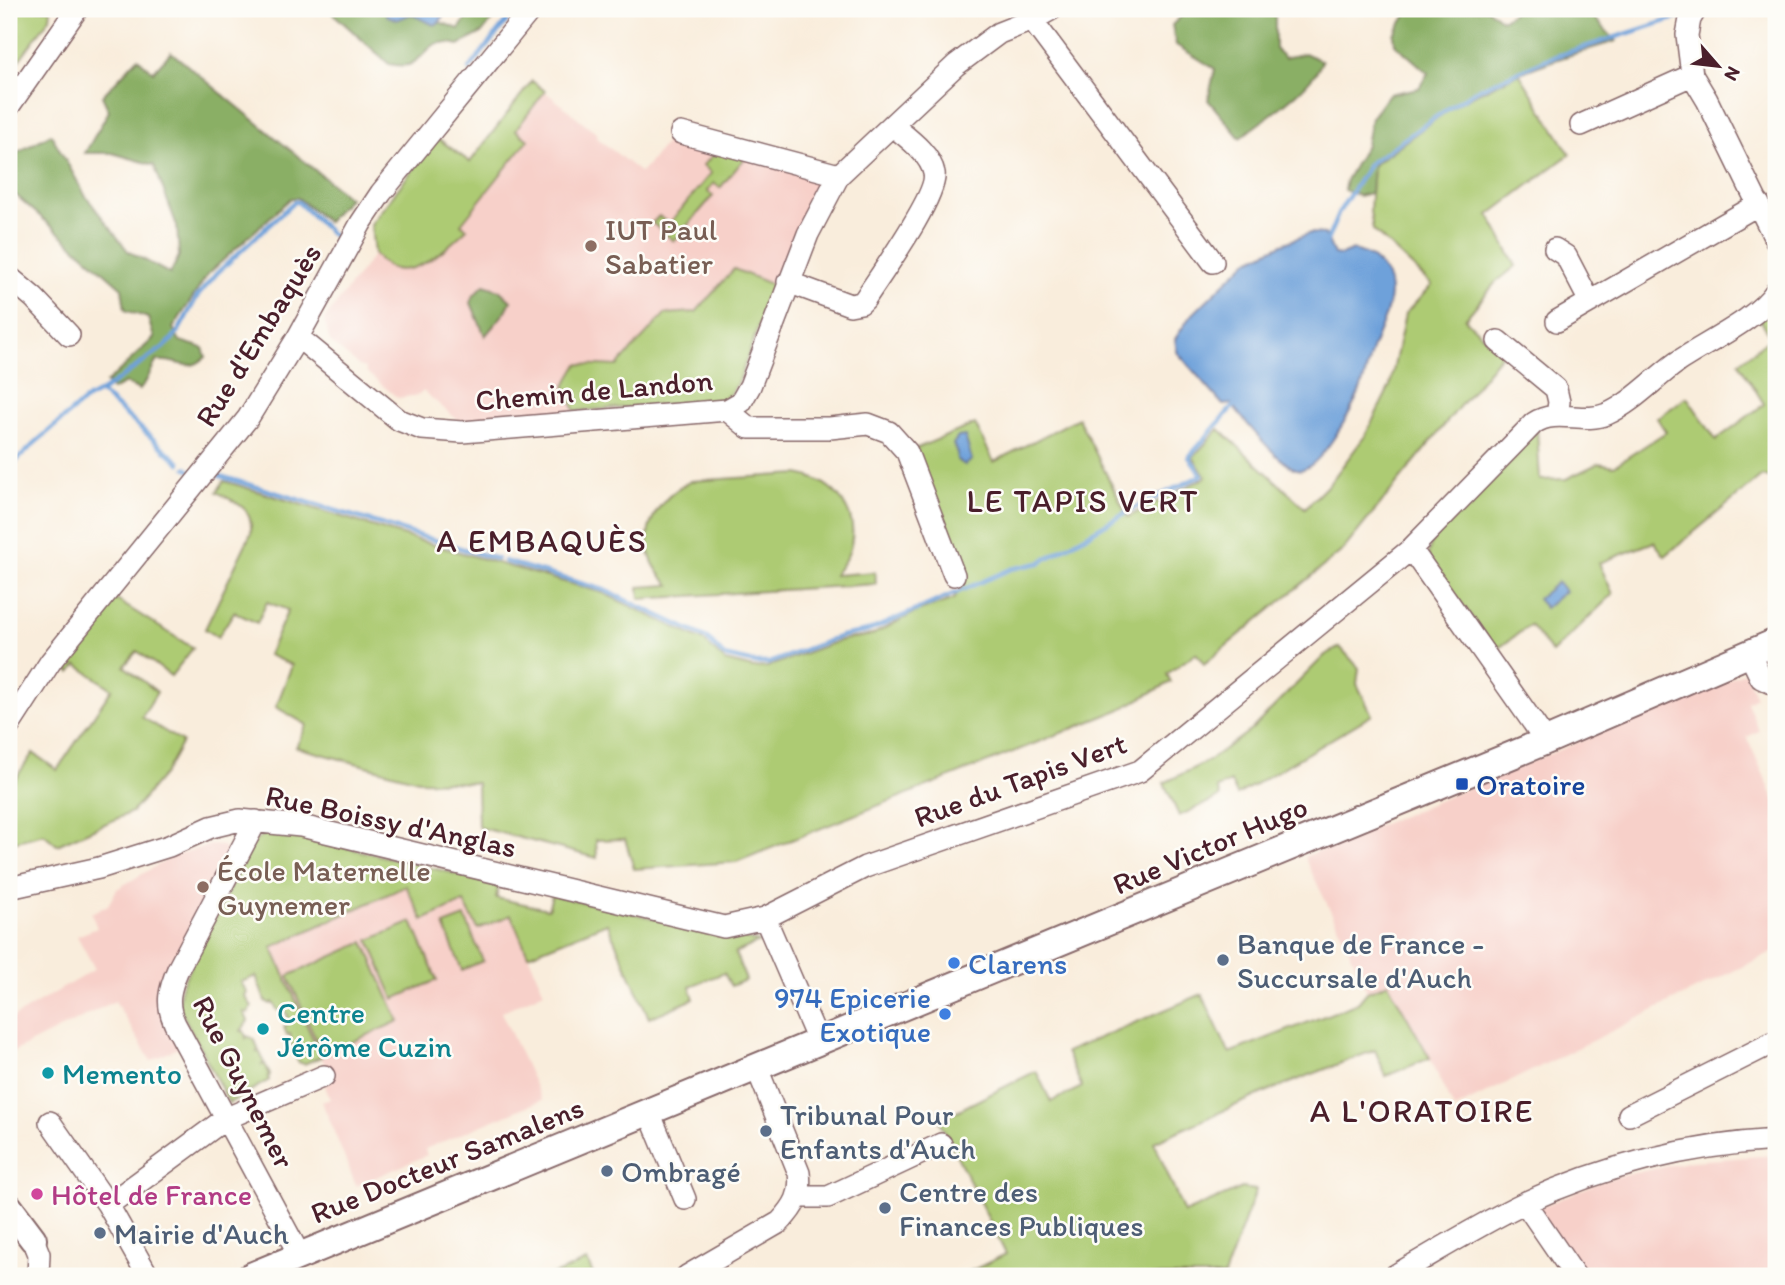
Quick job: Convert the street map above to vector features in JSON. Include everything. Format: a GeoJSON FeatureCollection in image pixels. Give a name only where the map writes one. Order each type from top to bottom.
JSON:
{"type":"FeatureCollection","features":[{"type":"Feature","properties":{"kind":"main road","name":"Rue Victor Hugo"},"geometry":{"type":"LineString","coordinates":[[658,1108],[1546,741],[1776,642]]}},
{"type":"Feature","properties":{"kind":"main road","name":"Rue Docteur Samalens"},"geometry":{"type":"LineString","coordinates":[[251,1276],[658,1108]]}},
{"type":"Feature","properties":{"kind":"main road"},"geometry":{"type":"LineString","coordinates":[[9,1208],[33,1239]]}},
{"type":"Feature","properties":{"kind":"street"},"geometry":{"type":"LineString","coordinates":[[9,106],[77,9]]}},
{"type":"Feature","properties":{"kind":"street","name":"Rue d'Embaquès"},"geometry":{"type":"LineString","coordinates":[[9,726],[51,661],[247,418],[298,337],[361,223],[381,193],[531,9]]}},
{"type":"Feature","properties":{"kind":"street","name":"Chemin de Landon"},"geometry":{"type":"LineString","coordinates":[[298,337],[399,420],[422,429],[462,432],[727,410],[741,402],[750,386],[808,234],[839,175],[957,65],[999,33],[1052,9]]}},
{"type":"Feature","properties":{"kind":"street"},"geometry":{"type":"LineString","coordinates":[[1696,9],[1690,19],[1687,35],[1692,75],[1776,242]]}},
{"type":"Feature","properties":{"kind":"street"},"geometry":{"type":"LineString","coordinates":[[1032,20],[1213,262]]}},
{"type":"Feature","properties":{"kind":"street"},"geometry":{"type":"LineString","coordinates":[[1581,125],[1692,75]]}},
{"type":"Feature","properties":{"kind":"street"},"geometry":{"type":"LineString","coordinates":[[788,282],[850,304],[860,303],[865,299],[934,186],[934,173],[929,162],[912,142],[892,125]]}},
{"type":"Feature","properties":{"kind":"street"},"geometry":{"type":"LineString","coordinates":[[681,133],[839,175]]}},
{"type":"Feature","properties":{"kind":"street"},"geometry":{"type":"LineString","coordinates":[[1557,321],[1759,204]]}},
{"type":"Feature","properties":{"kind":"street"},"geometry":{"type":"LineString","coordinates":[[1555,249],[1566,256],[1590,302]]}},
{"type":"Feature","properties":{"kind":"street"},"geometry":{"type":"LineString","coordinates":[[9,276],[69,335]]}},
{"type":"Feature","properties":{"kind":"street"},"geometry":{"type":"LineString","coordinates":[[1498,341],[1556,389],[1559,402],[1557,416],[1606,415],[1759,309],[1776,291]]}},
{"type":"Feature","properties":{"kind":"street"},"geometry":{"type":"LineString","coordinates":[[727,410],[749,428],[830,428],[868,424],[889,432],[907,452],[954,575]]}},
{"type":"Feature","properties":{"kind":"street","name":"Rue du Tapis Vert"},"geometry":{"type":"LineString","coordinates":[[765,918],[865,867],[1140,771],[1411,549],[1534,423],[1549,416],[1557,416]]}},
{"type":"Feature","properties":{"kind":"street"},"geometry":{"type":"LineString","coordinates":[[1411,549],[1546,741]]}},
{"type":"Feature","properties":{"kind":"street"},"geometry":{"type":"LineString","coordinates":[[1749,653],[1761,678],[1776,685]]}},
{"type":"Feature","properties":{"kind":"street","name":"Rue Boissy d'Anglas"},"geometry":{"type":"LineString","coordinates":[[9,888],[99,868],[169,846],[211,827],[240,820],[301,827],[724,927],[765,918]]}},
{"type":"Feature","properties":{"kind":"street","name":"Rue Guynemer"},"geometry":{"type":"LineString","coordinates":[[256,821],[178,969],[168,998],[171,1016],[300,1256]]}},
{"type":"Feature","properties":{"kind":"street"},"geometry":{"type":"LineString","coordinates":[[765,918],[819,1043]]}},
{"type":"Feature","properties":{"kind":"street"},"geometry":{"type":"LineString","coordinates":[[1629,1115],[1776,1041]]}},
{"type":"Feature","properties":{"kind":"street"},"geometry":{"type":"LineString","coordinates":[[687,1276],[780,1222],[792,1209],[798,1197],[801,1187],[799,1173],[757,1068]]}},
{"type":"Feature","properties":{"kind":"street"},"geometry":{"type":"LineString","coordinates":[[108,1205],[225,1119],[324,1076]]}},
{"type":"Feature","properties":{"kind":"street"},"geometry":{"type":"LineString","coordinates":[[658,1108],[661,1142],[685,1199]]}},
{"type":"Feature","properties":{"kind":"street"},"geometry":{"type":"LineString","coordinates":[[50,1122],[108,1205],[148,1276]]}},
{"type":"Feature","properties":{"kind":"street"},"geometry":{"type":"LineString","coordinates":[[1394,1276],[1525,1203],[1610,1170],[1730,1143],[1776,1140]]}},
{"type":"Feature","properties":{"kind":"street"},"geometry":{"type":"LineString","coordinates":[[798,1197],[828,1197],[941,1144]]}},
{"type":"Feature","properties":{"kind":"street"},"geometry":{"type":"LineString","coordinates":[[1525,1203],[1575,1276]]}},
{"type":"Feature","properties":{"kind":"street"},"geometry":{"type":"LineString","coordinates":[[33,1239],[39,1254],[38,1276]]}},
{"type":"Feature","properties":{"kind":"shaded area","name":"IUT Paul Sabatier"},"geometry":{"type":"Polygon","coordinates":[[[532,81],[641,173],[672,135],[823,180],[775,279],[739,381],[721,401],[459,421],[423,391],[419,395],[398,398],[366,372],[366,368],[359,366],[330,342],[324,320],[374,254],[411,238],[532,81]]]}},
{"type":"Feature","properties":{"kind":"shaded area"},"geometry":{"type":"Polygon","coordinates":[[[1745,672],[1756,697],[1747,702],[1759,731],[1747,737],[1776,803],[1776,950],[1454,1109],[1430,1058],[1388,983],[1367,992],[1304,857],[1745,672]]]}},
{"type":"Feature","properties":{"kind":"shaded area"},"geometry":{"type":"Polygon","coordinates":[[[210,845],[223,846],[228,854],[168,973],[178,1048],[151,1061],[115,1001],[11,1053],[9,1020],[95,969],[77,936],[97,928],[91,913],[108,905],[117,889],[173,856],[210,845]]]}},
{"type":"Feature","properties":{"kind":"shaded area"},"geometry":{"type":"Polygon","coordinates":[[[406,886],[511,915],[544,992],[501,1012],[542,1100],[425,1149],[427,1155],[356,1186],[322,1102],[330,1099],[325,1086],[331,1079],[272,947],[406,886]]]}},
{"type":"Feature","properties":{"kind":"shaded area"},"geometry":{"type":"Polygon","coordinates":[[[1776,1155],[1776,1276],[1585,1276],[1536,1209],[1620,1176],[1692,1161],[1776,1155]]]}},
{"type":"Feature","properties":{"kind":"green space"},"geometry":{"type":"Polygon","coordinates":[[[9,9],[51,9],[50,18],[9,74],[9,9]]]}},
{"type":"Feature","properties":{"kind":"green space"},"geometry":{"type":"Polygon","coordinates":[[[328,9],[386,9],[386,15],[411,14],[434,25],[440,22],[459,29],[473,9],[500,9],[482,33],[459,45],[435,44],[411,64],[403,66],[389,64],[328,9]]]}},
{"type":"Feature","properties":{"kind":"green space"},"geometry":{"type":"Polygon","coordinates":[[[1189,9],[1275,9],[1275,49],[1285,58],[1305,53],[1322,61],[1317,72],[1298,93],[1240,138],[1208,100],[1215,69],[1176,45],[1172,25],[1189,9]]]}},
{"type":"Feature","properties":{"kind":"green space"},"geometry":{"type":"Polygon","coordinates":[[[1410,9],[1488,9],[1502,20],[1518,9],[1586,9],[1616,41],[1517,74],[1461,102],[1373,165],[1371,193],[1359,196],[1344,190],[1346,180],[1366,145],[1371,118],[1389,94],[1419,88],[1428,73],[1395,44],[1394,34],[1410,9]]]}},
{"type":"Feature","properties":{"kind":"green space"},"geometry":{"type":"Polygon","coordinates":[[[171,52],[349,198],[327,222],[298,198],[291,198],[208,274],[173,328],[180,341],[203,348],[206,357],[193,365],[157,361],[139,390],[126,383],[112,390],[106,383],[154,338],[148,318],[125,310],[122,288],[9,189],[9,157],[51,134],[85,195],[128,251],[170,274],[179,256],[177,226],[154,165],[112,153],[85,153],[109,111],[102,96],[138,58],[153,72],[171,52]]]}},
{"type":"Feature","properties":{"kind":"green space"},"geometry":{"type":"Polygon","coordinates":[[[1519,73],[1570,154],[1489,215],[1516,266],[1495,283],[1465,319],[1502,354],[1343,550],[1204,664],[1196,653],[1167,674],[1171,682],[1119,710],[736,862],[634,869],[625,839],[596,840],[597,858],[478,827],[477,783],[422,781],[296,747],[307,725],[276,707],[292,665],[268,655],[288,610],[267,602],[257,623],[234,612],[218,637],[205,629],[251,533],[246,511],[217,492],[224,481],[603,593],[704,641],[725,661],[753,668],[767,667],[841,640],[872,635],[914,613],[954,599],[964,582],[912,450],[975,424],[994,462],[1078,418],[1128,517],[1206,477],[1193,457],[1219,429],[1305,508],[1329,484],[1365,436],[1390,386],[1405,314],[1432,285],[1373,230],[1370,211],[1373,165],[1458,103],[1519,73]]]}},
{"type":"Feature","properties":{"kind":"green space"},"geometry":{"type":"Polygon","coordinates":[[[532,81],[545,91],[516,130],[528,140],[461,224],[467,229],[422,264],[401,270],[384,264],[374,254],[371,224],[437,138],[470,162],[532,81]]]}},
{"type":"Feature","properties":{"kind":"green space"},"geometry":{"type":"Polygon","coordinates":[[[716,152],[745,158],[720,188],[714,183],[707,191],[713,196],[674,241],[652,223],[659,216],[669,224],[711,173],[703,165],[716,152]]]}},
{"type":"Feature","properties":{"kind":"green space"},"geometry":{"type":"Polygon","coordinates":[[[734,269],[773,285],[739,381],[730,394],[721,401],[575,411],[565,386],[578,364],[617,366],[665,314],[696,312],[734,269]]]}},
{"type":"Feature","properties":{"kind":"green space"},"geometry":{"type":"Polygon","coordinates":[[[484,285],[499,290],[511,301],[485,336],[471,303],[474,295],[484,285]]]}},
{"type":"Feature","properties":{"kind":"green space"},"geometry":{"type":"Polygon","coordinates":[[[1776,309],[1776,478],[1762,476],[1665,556],[1654,542],[1599,563],[1613,594],[1552,653],[1530,625],[1496,650],[1430,561],[1428,554],[1433,538],[1537,429],[1540,480],[1566,479],[1599,463],[1614,466],[1666,432],[1657,418],[1687,397],[1716,440],[1764,404],[1739,363],[1771,337],[1759,319],[1776,309]]]}},
{"type":"Feature","properties":{"kind":"green space"},"geometry":{"type":"Polygon","coordinates":[[[798,474],[823,483],[834,491],[848,512],[852,525],[849,552],[834,575],[875,572],[876,584],[640,599],[639,587],[670,585],[650,557],[648,542],[649,528],[655,514],[676,490],[691,481],[798,474]]]}},
{"type":"Feature","properties":{"kind":"green space"},"geometry":{"type":"Polygon","coordinates":[[[112,597],[193,648],[171,676],[137,651],[124,666],[157,692],[142,717],[182,742],[165,773],[132,812],[57,845],[44,834],[9,843],[9,788],[33,753],[57,770],[112,689],[77,665],[71,673],[58,664],[112,597]]]}},
{"type":"Feature","properties":{"kind":"green space"},"geometry":{"type":"Polygon","coordinates":[[[1340,647],[1359,668],[1357,684],[1372,715],[1237,795],[1231,782],[1217,788],[1220,797],[1179,816],[1164,783],[1208,761],[1251,730],[1325,655],[1340,647]]]}},
{"type":"Feature","properties":{"kind":"green space"},"geometry":{"type":"Polygon","coordinates":[[[272,832],[499,884],[496,898],[548,909],[552,895],[759,942],[735,953],[746,980],[731,986],[724,973],[690,986],[694,999],[649,1018],[607,923],[528,955],[511,915],[478,929],[464,902],[423,920],[406,886],[272,947],[321,1057],[304,1064],[298,1062],[295,1047],[293,1048],[289,1039],[290,1034],[287,1035],[284,1027],[291,1021],[287,1013],[277,1010],[273,1002],[271,1004],[265,1001],[256,976],[241,982],[252,1007],[248,1013],[244,1012],[248,1021],[241,1031],[244,1031],[246,1038],[247,1036],[254,1039],[257,1052],[259,1051],[264,1061],[262,1065],[265,1064],[270,1075],[269,1080],[229,1103],[182,1013],[179,1004],[181,986],[251,845],[261,836],[272,832]]]}},
{"type":"Feature","properties":{"kind":"green space"},"geometry":{"type":"Polygon","coordinates":[[[465,917],[483,961],[462,970],[444,925],[465,917]]]}},
{"type":"Feature","properties":{"kind":"green space"},"geometry":{"type":"Polygon","coordinates":[[[412,922],[437,980],[394,999],[369,940],[412,922]]]}},
{"type":"Feature","properties":{"kind":"green space"},"geometry":{"type":"Polygon","coordinates":[[[364,942],[399,1021],[323,1055],[288,976],[364,942]]]}},
{"type":"Feature","properties":{"kind":"green space"},"geometry":{"type":"Polygon","coordinates":[[[1388,983],[1430,1058],[1386,1076],[1375,1050],[1263,1093],[1154,1142],[1184,1213],[1242,1188],[1256,1190],[1224,1276],[961,1276],[1006,1254],[939,1120],[1036,1071],[1051,1102],[1082,1087],[1066,1052],[1202,994],[1229,1053],[1358,1003],[1367,992],[1388,983]]]}},
{"type":"Feature","properties":{"kind":"green space"},"geometry":{"type":"Polygon","coordinates":[[[587,1261],[594,1276],[551,1276],[553,1275],[587,1261]]]}},
{"type":"Feature","properties":{"kind":"water"},"geometry":{"type":"Polygon","coordinates":[[[386,9],[446,9],[440,22],[434,25],[411,14],[397,20],[386,15],[386,9]]]}},
{"type":"Feature","properties":{"kind":"water"},"geometry":{"type":"Polygon","coordinates":[[[1310,233],[1325,234],[1334,254],[1341,255],[1353,250],[1373,259],[1387,275],[1390,296],[1363,383],[1351,409],[1325,451],[1315,462],[1297,469],[1273,452],[1233,404],[1223,405],[1177,352],[1175,339],[1189,318],[1247,261],[1310,233]]]}},
{"type":"Feature","properties":{"kind":"water"},"geometry":{"type":"Polygon","coordinates":[[[965,436],[972,460],[965,465],[957,460],[953,444],[958,437],[965,436]]]}},
{"type":"Feature","properties":{"kind":"water"},"geometry":{"type":"Polygon","coordinates":[[[1558,582],[1565,591],[1545,608],[1537,599],[1558,582]]]}},
{"type":"Feature","properties":{"kind":"waterway"},"geometry":{"type":"LineString","coordinates":[[469,69],[516,9]]}},
{"type":"Feature","properties":{"kind":"waterway"},"geometry":{"type":"LineString","coordinates":[[1326,243],[1339,212],[1370,163],[1456,103],[1481,88],[1547,59],[1679,17]]}},
{"type":"Feature","properties":{"kind":"waterway"},"geometry":{"type":"LineString","coordinates":[[9,468],[85,400],[104,390],[168,344],[178,332],[197,297],[217,273],[294,202],[298,202],[339,241],[341,237]]}},
{"type":"Feature","properties":{"kind":"waterway"},"geometry":{"type":"LineString","coordinates":[[100,392],[180,463]]}},
{"type":"Feature","properties":{"kind":"waterway"},"geometry":{"type":"LineString","coordinates":[[504,561],[604,590],[707,638],[724,656],[755,663],[769,663],[841,636],[868,631],[1011,569],[1039,563],[1128,511],[1202,475],[1189,457],[1235,404]]}},
{"type":"Feature","properties":{"kind":"waterway"},"geometry":{"type":"LineString","coordinates":[[186,468],[194,473]]}},
{"type":"Feature","properties":{"kind":"waterway"},"geometry":{"type":"LineString","coordinates":[[217,475],[497,559]]}},
{"type":"Feature","properties":{"kind":"place","name":"IUT Paul Sabatier"},"geometry":{"type":"Point","coordinates":[591,246]}},
{"type":"Feature","properties":{"kind":"place","name":"Oratoire"},"geometry":{"type":"Point","coordinates":[1462,784]}},
{"type":"Feature","properties":{"kind":"place","name":"École Maternelle Guynemer"},"geometry":{"type":"Point","coordinates":[203,887]}},
{"type":"Feature","properties":{"kind":"place","name":"Banque de France - Succursale d'Auch"},"geometry":{"type":"Point","coordinates":[1223,960]}},
{"type":"Feature","properties":{"kind":"place","name":"Clarens"},"geometry":{"type":"Point","coordinates":[954,963]}},
{"type":"Feature","properties":{"kind":"place","name":"974 Epicerie Exotique"},"geometry":{"type":"Point","coordinates":[945,1014]}},
{"type":"Feature","properties":{"kind":"place","name":"Centre Jérôme Cuzin"},"geometry":{"type":"Point","coordinates":[263,1029]}},
{"type":"Feature","properties":{"kind":"place","name":"Memento"},"geometry":{"type":"Point","coordinates":[48,1073]}},
{"type":"Feature","properties":{"kind":"place","name":"Tribunal Pour Enfants d'Auch"},"geometry":{"type":"Point","coordinates":[766,1131]}},
{"type":"Feature","properties":{"kind":"place","name":"Ombragé"},"geometry":{"type":"Point","coordinates":[607,1171]}},
{"type":"Feature","properties":{"kind":"place","name":"Hôtel de France"},"geometry":{"type":"Point","coordinates":[37,1194]}},
{"type":"Feature","properties":{"kind":"place","name":"Centre des Finances Publiques"},"geometry":{"type":"Point","coordinates":[885,1208]}},
{"type":"Feature","properties":{"kind":"place","name":"Mairie d'Auch"},"geometry":{"type":"Point","coordinates":[100,1233]}},
{"type":"Feature","properties":{"kind":"district","name":"LE TAPIS VERT"},"geometry":{"type":"Point","coordinates":[1083,501]}},
{"type":"Feature","properties":{"kind":"district","name":"A EMBAQUÈS"},"geometry":{"type":"Point","coordinates":[542,541]}},
{"type":"Feature","properties":{"kind":"district","name":"A L'ORATOIRE"},"geometry":{"type":"Point","coordinates":[1422,1111]}}]}
